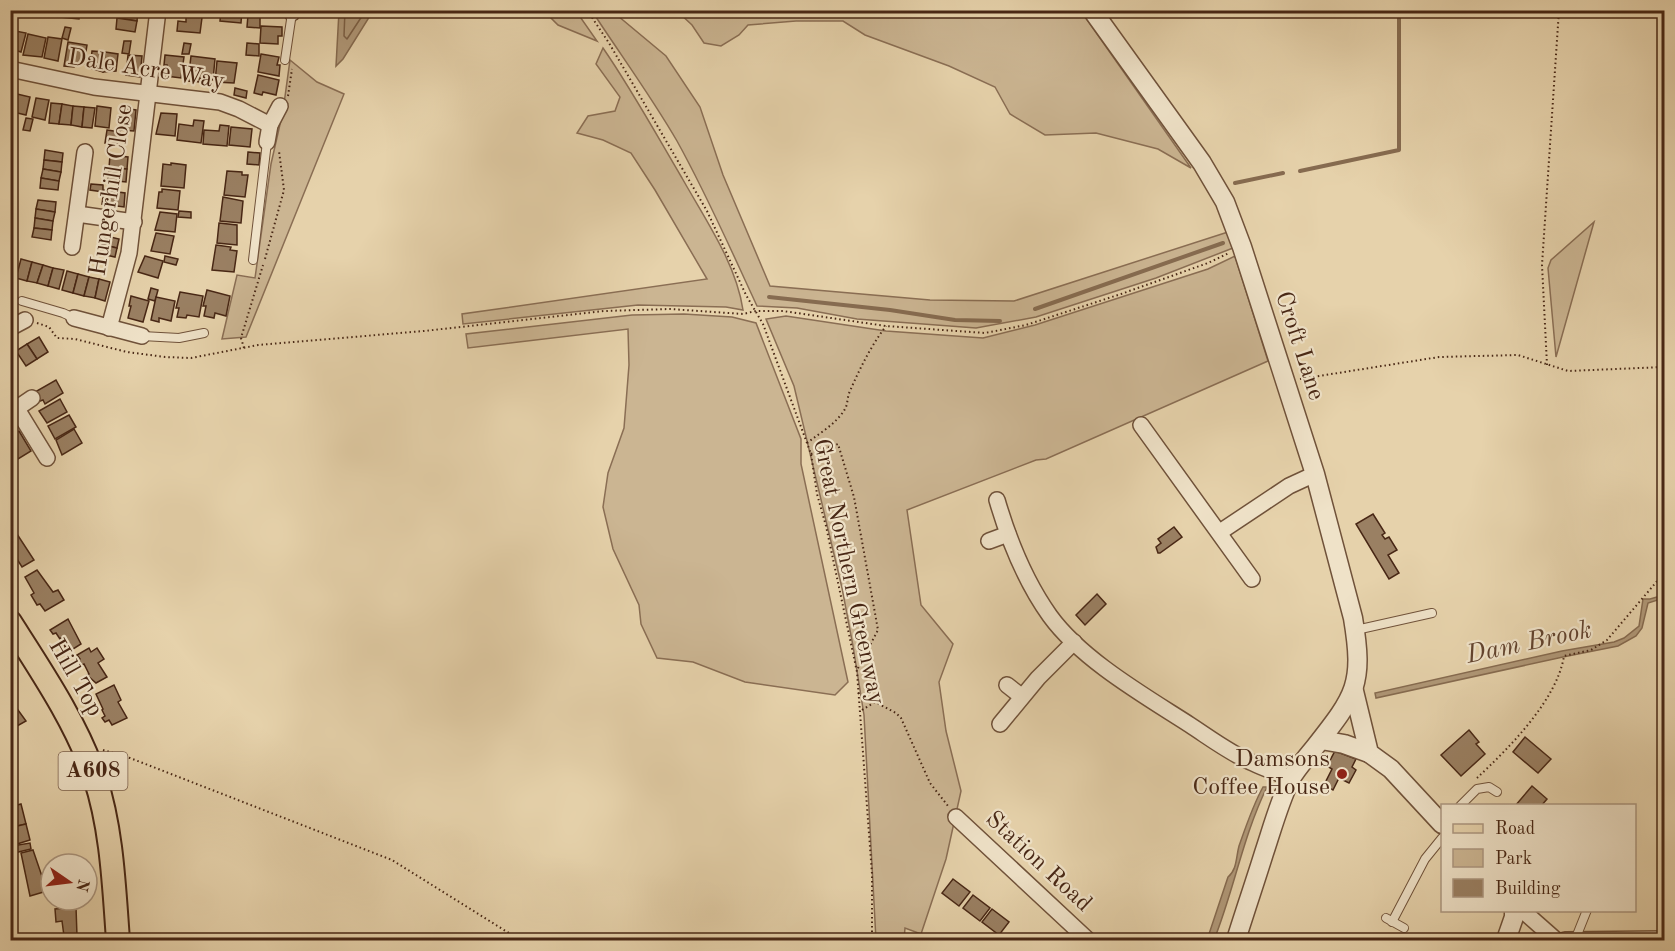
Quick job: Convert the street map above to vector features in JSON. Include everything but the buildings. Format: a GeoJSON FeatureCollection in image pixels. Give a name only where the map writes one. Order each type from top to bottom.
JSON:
{"type":"FeatureCollection","features":[{"type":"Feature","properties":{"kind":"main road","name":"Hill Top"},"geometry":{"type":"LineString","coordinates":[[10,621],[40,668],[86,752],[96,779],[103,809],[118,940]]}},
{"type":"Feature","properties":{"kind":"street","name":"Hungerhill Close"},"geometry":{"type":"LineString","coordinates":[[109,328],[129,253],[134,222],[158,10]]}},
{"type":"Feature","properties":{"kind":"street","name":"Croft Lane"},"geometry":{"type":"LineString","coordinates":[[1092,10],[1202,164],[1225,202],[1242,247],[1315,474],[1355,630],[1359,657],[1354,691],[1326,734],[1291,778],[1236,940]]}},
{"type":"Feature","properties":{"kind":"street","name":"Dale Acre Way"},"geometry":{"type":"LineString","coordinates":[[10,69],[94,87],[220,102],[270,125]]}},
{"type":"Feature","properties":{"kind":"street"},"geometry":{"type":"LineString","coordinates":[[273,146],[270,125],[284,102]]}},
{"type":"Feature","properties":{"kind":"street"},"geometry":{"type":"LineString","coordinates":[[72,248],[85,152]]}},
{"type":"Feature","properties":{"kind":"street"},"geometry":{"type":"LineString","coordinates":[[77,214],[134,222]]}},
{"type":"Feature","properties":{"kind":"street"},"geometry":{"type":"LineString","coordinates":[[74,318],[142,336]]}},
{"type":"Feature","properties":{"kind":"street"},"geometry":{"type":"LineString","coordinates":[[10,328],[25,320]]}},
{"type":"Feature","properties":{"kind":"street"},"geometry":{"type":"LineString","coordinates":[[32,398],[14,411],[47,458]]}},
{"type":"Feature","properties":{"kind":"street"},"geometry":{"type":"LineString","coordinates":[[1141,425],[1252,579]]}},
{"type":"Feature","properties":{"kind":"street"},"geometry":{"type":"LineString","coordinates":[[1220,532],[1289,486],[1315,474]]}},
{"type":"Feature","properties":{"kind":"street"},"geometry":{"type":"LineString","coordinates":[[997,500],[1018,560],[1037,597],[1051,617],[1074,642],[1125,681],[1224,747],[1251,763],[1291,778]]}},
{"type":"Feature","properties":{"kind":"street"},"geometry":{"type":"LineString","coordinates":[[989,541],[1008,534]]}},
{"type":"Feature","properties":{"kind":"street"},"geometry":{"type":"LineString","coordinates":[[1000,724],[1021,696],[1074,642]]}},
{"type":"Feature","properties":{"kind":"street"},"geometry":{"type":"LineString","coordinates":[[1007,685],[1021,696]]}},
{"type":"Feature","properties":{"kind":"street"},"geometry":{"type":"LineString","coordinates":[[1354,691],[1369,753]]}},
{"type":"Feature","properties":{"kind":"street"},"geometry":{"type":"LineString","coordinates":[[1326,734],[1344,744],[1369,753],[1391,770],[1441,826]]}},
{"type":"Feature","properties":{"kind":"street","name":"Station Road"},"geometry":{"type":"LineString","coordinates":[[956,817],[1088,940]]}},
{"type":"Feature","properties":{"kind":"street"},"geometry":{"type":"LineString","coordinates":[[1506,940],[1514,912]]}},
{"type":"Feature","properties":{"kind":"street"},"geometry":{"type":"LineString","coordinates":[[1524,912],[1556,940]]}},
{"type":"Feature","properties":{"kind":"street"},"geometry":{"type":"LineString","coordinates":[[1565,940],[1665,939]]}},
{"type":"Feature","properties":{"kind":"lane"},"geometry":{"type":"LineString","coordinates":[[289,60],[292,12]]}},
{"type":"Feature","properties":{"kind":"lane"},"geometry":{"type":"LineString","coordinates":[[253,260],[273,146]]}},
{"type":"Feature","properties":{"kind":"lane"},"geometry":{"type":"LineString","coordinates":[[22,301],[74,318]]}},
{"type":"Feature","properties":{"kind":"lane"},"geometry":{"type":"LineString","coordinates":[[142,336],[179,338],[204,333]]}},
{"type":"Feature","properties":{"kind":"lane"},"geometry":{"type":"LineString","coordinates":[[1355,630],[1432,613]]}},
{"type":"Feature","properties":{"kind":"lane"},"geometry":{"type":"LineString","coordinates":[[1462,804],[1477,789],[1489,787],[1497,792]]}},
{"type":"Feature","properties":{"kind":"lane"},"geometry":{"type":"LineString","coordinates":[[1404,928],[1389,920],[1441,829]]}},
{"type":"Feature","properties":{"kind":"lane"},"geometry":{"type":"LineString","coordinates":[[1575,940],[1586,912]]}},
{"type":"Feature","properties":{"kind":"path","name":"Great Northern Greenway"},"geometry":{"type":"LineString","coordinates":[[587,10],[609,43],[707,211],[746,295],[763,324],[811,454],[817,494],[857,672],[872,874],[872,940]]}},
{"type":"Feature","properties":{"kind":"path"},"geometry":{"type":"LineString","coordinates":[[1547,365],[1542,265],[1559,10]]}},
{"type":"Feature","properties":{"kind":"path"},"geometry":{"type":"LineString","coordinates":[[284,102],[289,60]]}},
{"type":"Feature","properties":{"kind":"path"},"geometry":{"type":"LineString","coordinates":[[244,348],[241,338],[284,190],[273,146]]}},
{"type":"Feature","properties":{"kind":"path"},"geometry":{"type":"LineString","coordinates":[[57,338],[75,339],[165,357],[191,358],[244,348],[604,311],[670,309],[743,314],[756,311],[783,311],[886,326],[985,333],[1026,325],[1208,263],[1242,247]]}},
{"type":"Feature","properties":{"kind":"path"},"geometry":{"type":"LineString","coordinates":[[807,443],[830,426],[846,408],[848,396],[859,370],[874,342],[886,326]]}},
{"type":"Feature","properties":{"kind":"path"},"geometry":{"type":"LineString","coordinates":[[1285,382],[1439,357],[1518,356],[1568,371],[1665,367]]}},
{"type":"Feature","properties":{"kind":"path"},"geometry":{"type":"LineString","coordinates":[[811,454],[838,444],[854,497],[878,630],[857,672]]}},
{"type":"Feature","properties":{"kind":"path"},"geometry":{"type":"LineString","coordinates":[[1474,782],[1520,735],[1541,706],[1555,686],[1564,656],[1591,650],[1606,640],[1665,573]]}},
{"type":"Feature","properties":{"kind":"path"},"geometry":{"type":"LineString","coordinates":[[858,693],[896,713],[901,718],[930,783],[956,817]]}},
{"type":"Feature","properties":{"kind":"path"},"geometry":{"type":"LineString","coordinates":[[861,711],[875,702]]}},
{"type":"Feature","properties":{"kind":"path"},"geometry":{"type":"LineString","coordinates":[[86,752],[104,750],[130,758],[392,860],[520,940]]}},
{"type":"Feature","properties":{"kind":"green space"},"geometry":{"type":"Polygon","coordinates":[[[544,11],[576,11],[597,41],[558,25],[544,11]]]}},
{"type":"Feature","properties":{"kind":"green space"},"geometry":{"type":"Polygon","coordinates":[[[592,11],[612,11],[666,56],[700,107],[723,175],[770,286],[930,300],[1014,301],[1228,232],[1233,248],[1156,278],[1036,317],[976,328],[857,319],[797,308],[757,306],[709,202],[677,141],[592,11]]]}},
{"type":"Feature","properties":{"kind":"green space"},"geometry":{"type":"Polygon","coordinates":[[[677,11],[1081,11],[1191,168],[1158,149],[1096,133],[1045,135],[1010,114],[995,87],[949,66],[865,35],[843,21],[796,21],[748,25],[739,35],[721,46],[704,43],[692,25],[677,11]]]}},
{"type":"Feature","properties":{"kind":"green space"},"geometry":{"type":"Polygon","coordinates":[[[603,48],[644,112],[710,225],[734,275],[743,310],[726,307],[638,305],[463,324],[462,314],[707,279],[631,153],[603,140],[577,133],[588,116],[615,111],[620,97],[596,64],[603,48]]]}},
{"type":"Feature","properties":{"kind":"green space"},"geometry":{"type":"Polygon","coordinates":[[[290,60],[317,82],[344,94],[246,337],[222,339],[237,275],[255,278],[271,164],[283,111],[290,60]]]}},
{"type":"Feature","properties":{"kind":"green space"},"geometry":{"type":"Polygon","coordinates":[[[1594,222],[1556,357],[1548,268],[1551,260],[1594,222]]]}},
{"type":"Feature","properties":{"kind":"green space"},"geometry":{"type":"Polygon","coordinates":[[[1235,256],[1268,361],[1046,459],[1036,460],[907,510],[921,605],[953,644],[939,682],[946,731],[961,791],[946,859],[921,934],[905,928],[904,940],[876,940],[864,715],[853,646],[842,588],[794,386],[766,319],[786,316],[886,331],[983,338],[1035,325],[1208,269],[1235,256]]]}},
{"type":"Feature","properties":{"kind":"green space"},"geometry":{"type":"Polygon","coordinates":[[[684,314],[732,317],[756,323],[801,439],[801,464],[848,682],[835,695],[745,682],[693,662],[657,658],[641,624],[639,605],[613,549],[603,507],[608,473],[624,428],[629,365],[628,329],[468,348],[466,334],[632,315],[684,314]]]}},
{"type":"Feature","properties":{"kind":"water"},"geometry":{"type":"Polygon","coordinates":[[[339,11],[373,11],[343,59],[336,66],[339,11]]]}},
{"type":"Feature","properties":{"kind":"water"},"geometry":{"type":"Polygon","coordinates":[[[1664,595],[1664,598],[1648,603],[1642,628],[1636,636],[1618,646],[1376,698],[1375,693],[1562,651],[1614,642],[1624,638],[1639,626],[1643,599],[1664,595]]]}},
{"type":"Feature","properties":{"kind":"water"},"geometry":{"type":"Polygon","coordinates":[[[1263,787],[1267,787],[1251,825],[1221,921],[1214,940],[1207,940],[1228,877],[1235,867],[1247,823],[1263,787]]]}},
{"type":"Feature","properties":{"kind":"waterway"},"geometry":{"type":"LineString","coordinates":[[1300,171],[1399,150],[1399,10]]}},
{"type":"Feature","properties":{"kind":"waterway"},"geometry":{"type":"LineString","coordinates":[[1235,183],[1283,173]]}},
{"type":"Feature","properties":{"kind":"waterway"},"geometry":{"type":"LineString","coordinates":[[1035,309],[1223,243]]}},
{"type":"Feature","properties":{"kind":"waterway"},"geometry":{"type":"LineString","coordinates":[[769,297],[890,310],[955,320],[1000,321]]}},
{"type":"Feature","properties":{"kind":"place","name":"Damsons Coffee House"},"geometry":{"type":"Point","coordinates":[1342,774]}},
{"type":"Feature","properties":{"kind":"water label","name":"Dam Brook"},"geometry":{"type":"Point","coordinates":[1529,643]}}]}
